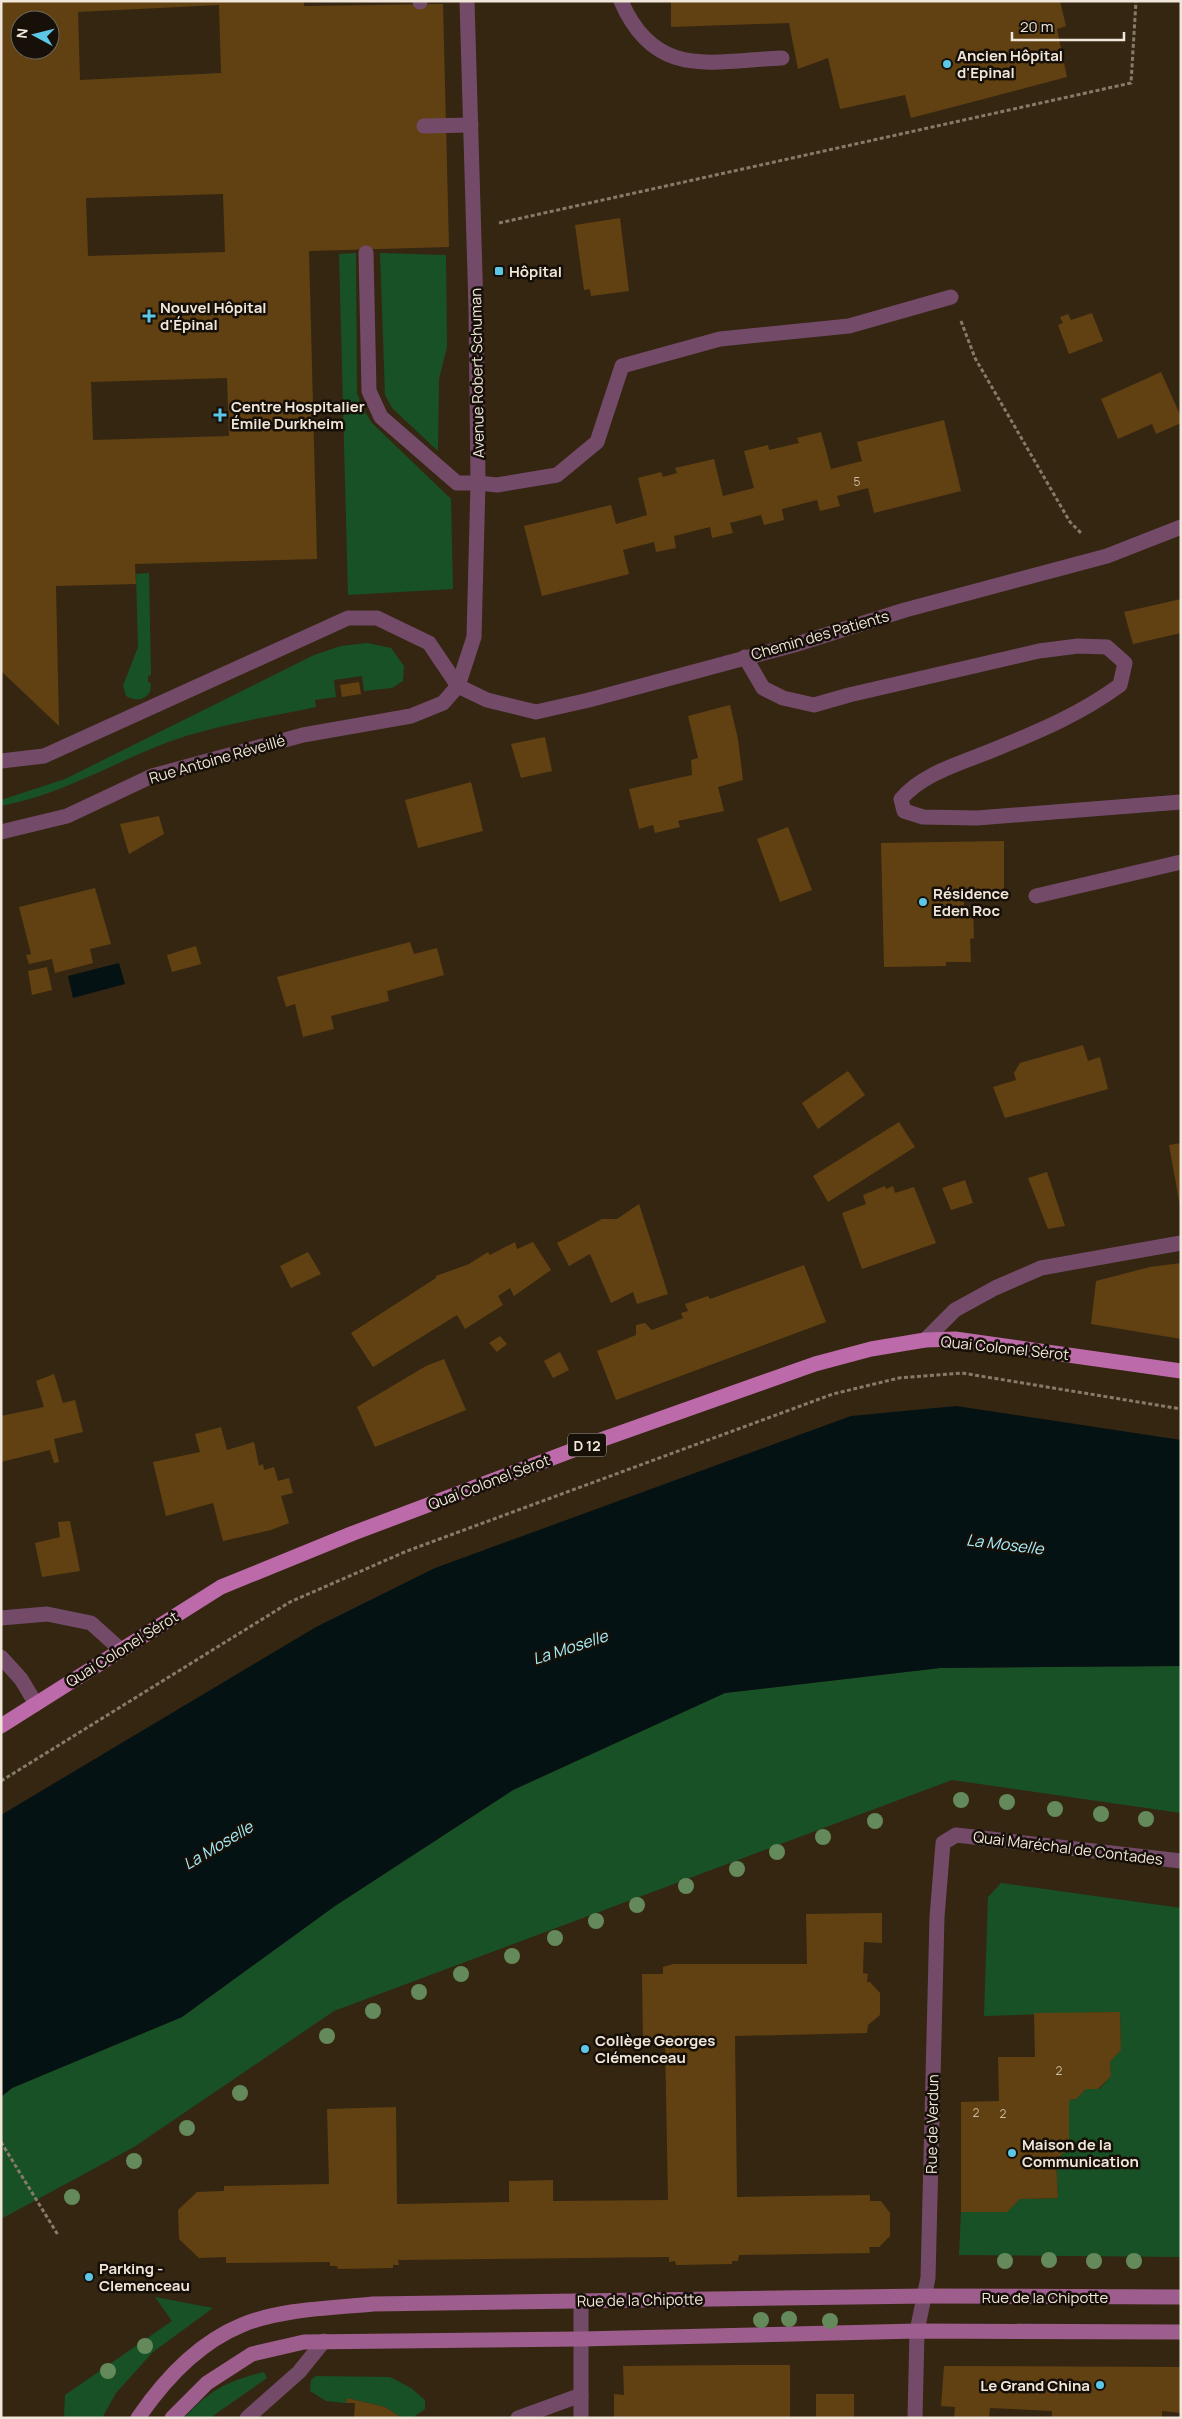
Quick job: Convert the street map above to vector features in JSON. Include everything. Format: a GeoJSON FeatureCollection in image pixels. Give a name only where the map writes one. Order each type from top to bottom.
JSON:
{"type":"FeatureCollection","features":[{"type":"Feature","properties":{"kind":"main road","name":"Quai Colonel Sérot"},"geometry":{"type":"LineString","coordinates":[[36,1704],[221,1587],[351,1534],[592,1443],[815,1364],[870,1349],[925,1340],[954,1339],[1181,1371]]}},
{"type":"Feature","properties":{"kind":"main road","name":"D 12"},"geometry":{"type":"LineString","coordinates":[[1,1726],[36,1704]]}},
{"type":"Feature","properties":{"kind":"main road","name":"Rue de la Chipotte"},"geometry":{"type":"LineString","coordinates":[[138,2418],[155,2393],[196,2352],[242,2325],[296,2311],[373,2304],[926,2296],[1181,2297]]}},
{"type":"Feature","properties":{"kind":"main road"},"geometry":{"type":"LineString","coordinates":[[172,2418],[207,2383],[252,2354],[304,2342],[581,2339],[918,2331],[1181,2332]]}},
{"type":"Feature","properties":{"kind":"street","name":"Avenue Robert Schuman"},"geometry":{"type":"LineString","coordinates":[[411,716],[443,703],[458,686],[474,637],[478,483],[468,1]]}},
{"type":"Feature","properties":{"kind":"street"},"geometry":{"type":"LineString","coordinates":[[621,1],[630,22],[649,45],[673,58],[694,62],[782,58]]}},
{"type":"Feature","properties":{"kind":"street"},"geometry":{"type":"LineString","coordinates":[[424,126],[471,125]]}},
{"type":"Feature","properties":{"kind":"street"},"geometry":{"type":"LineString","coordinates":[[366,253],[369,391],[381,417],[457,483],[496,485],[558,475],[596,442],[622,366],[720,339],[849,326],[951,297]]}},
{"type":"Feature","properties":{"kind":"street","name":"Chemin des Patients"},"geometry":{"type":"LineString","coordinates":[[458,686],[487,700],[536,712],[589,700],[794,645],[905,610],[1106,556],[1181,527]]}},
{"type":"Feature","properties":{"kind":"street"},"geometry":{"type":"LineString","coordinates":[[1,761],[44,756],[348,618],[377,618],[429,643],[458,686]]}},
{"type":"Feature","properties":{"kind":"street"},"geometry":{"type":"LineString","coordinates":[[745,657],[763,688],[783,698],[814,705],[849,695],[1039,651],[1078,646],[1107,647],[1125,664],[1120,685],[1093,705],[1060,722],[912,786],[901,799],[904,811],[923,817],[976,818],[1181,802]]}},
{"type":"Feature","properties":{"kind":"street","name":"Rue Antoine Réveillé"},"geometry":{"type":"LineString","coordinates":[[1,832],[68,816],[152,776],[303,735],[411,716]]}},
{"type":"Feature","properties":{"kind":"street"},"geometry":{"type":"LineString","coordinates":[[1036,896],[1181,862]]}},
{"type":"Feature","properties":{"kind":"street"},"geometry":{"type":"LineString","coordinates":[[925,1340],[955,1310],[995,1288],[1041,1268],[1181,1243]]}},
{"type":"Feature","properties":{"kind":"street"},"geometry":{"type":"LineString","coordinates":[[1,1618],[47,1614],[91,1623],[121,1650]]}},
{"type":"Feature","properties":{"kind":"street"},"geometry":{"type":"LineString","coordinates":[[1,1657],[20,1679],[36,1704]]}},
{"type":"Feature","properties":{"kind":"street","name":"Quai Maréchal de Contades"},"geometry":{"type":"LineString","coordinates":[[956,1835],[1181,1861]]}},
{"type":"Feature","properties":{"kind":"street","name":"Rue de Verdun"},"geometry":{"type":"LineString","coordinates":[[915,2418],[918,2331],[928,2278],[937,1917],[944,1843],[956,1835]]}},
{"type":"Feature","properties":{"kind":"street"},"geometry":{"type":"LineString","coordinates":[[581,2301],[581,2418]]}},
{"type":"Feature","properties":{"kind":"street"},"geometry":{"type":"LineString","coordinates":[[247,2418],[299,2372],[324,2341]]}},
{"type":"Feature","properties":{"kind":"street"},"geometry":{"type":"LineString","coordinates":[[518,2418],[581,2395]]}},
{"type":"Feature","properties":{"kind":"path"},"geometry":{"type":"LineString","coordinates":[[474,228],[1131,83],[1136,1]]}},
{"type":"Feature","properties":{"kind":"path"},"geometry":{"type":"LineString","coordinates":[[951,297],[975,358],[1070,522],[1106,556]]}},
{"type":"Feature","properties":{"kind":"path"},"geometry":{"type":"LineString","coordinates":[[1,1781],[290,1602],[416,1548],[833,1394],[899,1378],[962,1373],[1181,1409]]}},
{"type":"Feature","properties":{"kind":"path"},"geometry":{"type":"LineString","coordinates":[[1,2142],[58,2235]]}},
{"type":"Feature","properties":{"kind":"green space"},"geometry":{"type":"Polygon","coordinates":[[[356,253],[357,393],[363,409],[372,423],[451,499],[453,589],[348,595],[339,254],[356,253]]]}},
{"type":"Feature","properties":{"kind":"green space"},"geometry":{"type":"Polygon","coordinates":[[[380,253],[446,255],[447,347],[439,379],[438,451],[392,408],[385,395],[380,253]]]}},
{"type":"Feature","properties":{"kind":"green space"},"geometry":{"type":"Polygon","coordinates":[[[149,573],[151,675],[148,676],[148,682],[151,683],[150,692],[142,699],[133,699],[126,696],[123,686],[138,647],[136,574],[149,573]]]}},
{"type":"Feature","properties":{"kind":"green space"},"geometry":{"type":"Polygon","coordinates":[[[367,643],[391,648],[404,666],[403,681],[392,688],[364,691],[362,676],[334,680],[336,697],[315,700],[316,707],[234,723],[186,736],[49,793],[1,806],[1,800],[65,779],[314,655],[341,646],[367,643]]]}},
{"type":"Feature","properties":{"kind":"green space"},"geometry":{"type":"Polygon","coordinates":[[[1181,1666],[1181,1813],[952,1780],[334,2011],[134,2147],[1,2219],[1,2097],[12,2088],[182,2017],[335,1906],[513,1790],[725,1693],[940,1668],[1181,1666]]]}},
{"type":"Feature","properties":{"kind":"green space"},"geometry":{"type":"Polygon","coordinates":[[[1001,1883],[1181,1908],[1181,2257],[959,2255],[961,2212],[1007,2212],[1020,2199],[1058,2198],[1056,2160],[1069,2147],[1069,2100],[1076,2099],[1086,2089],[1099,2089],[1111,2076],[1110,2062],[1121,2049],[1120,2012],[984,2016],[988,1897],[1001,1883]]]}},
{"type":"Feature","properties":{"kind":"green space"},"geometry":{"type":"Polygon","coordinates":[[[155,2297],[213,2308],[153,2352],[116,2393],[102,2418],[64,2418],[65,2395],[172,2321],[155,2297]]]}},
{"type":"Feature","properties":{"kind":"green space"},"geometry":{"type":"Polygon","coordinates":[[[264,2372],[267,2378],[210,2418],[184,2418],[202,2400],[220,2388],[240,2379],[264,2372]]]}},
{"type":"Feature","properties":{"kind":"green space"},"geometry":{"type":"Polygon","coordinates":[[[316,2376],[390,2377],[411,2388],[425,2400],[425,2409],[412,2418],[402,2418],[385,2407],[347,2398],[346,2403],[326,2401],[310,2391],[311,2380],[316,2376]]]}},
{"type":"Feature","properties":{"kind":"water"},"geometry":{"type":"Polygon","coordinates":[[[119,963],[125,984],[73,998],[68,976],[119,963]]]}},
{"type":"Feature","properties":{"kind":"water","name":"La Moselle"},"geometry":{"type":"Polygon","coordinates":[[[956,1406],[1181,1440],[1181,1666],[940,1668],[725,1693],[513,1790],[335,1906],[182,2017],[12,2088],[1,2097],[1,1815],[316,1627],[435,1568],[851,1416],[956,1406]]]}},
{"type":"Feature","properties":{"kind":"building","name":"Nouvel Hôpital d'Épinal"},"geometry":{"type":"Polygon","coordinates":[[[1,1],[304,1],[304,6],[443,4],[449,247],[309,251],[317,559],[135,564],[136,584],[56,586],[59,726],[1,671],[1,1]],[[219,5],[78,12],[80,80],[221,73],[219,5]],[[223,194],[86,198],[88,256],[225,252],[223,194]],[[227,378],[91,382],[93,440],[229,436],[227,378]]]}},
{"type":"Feature","properties":{"kind":"building","name":"Ancien Hôpital d'Epinal"},"geometry":{"type":"Polygon","coordinates":[[[671,1],[1060,1],[1066,26],[1057,29],[1067,77],[911,118],[905,95],[840,109],[828,58],[798,69],[789,23],[671,27],[671,1]]]}},
{"type":"Feature","properties":{"kind":"building"},"geometry":{"type":"Polygon","coordinates":[[[620,218],[629,291],[591,296],[590,289],[584,290],[575,225],[620,218]]]}},
{"type":"Feature","properties":{"kind":"building"},"geometry":{"type":"Polygon","coordinates":[[[1092,313],[1103,341],[1069,354],[1058,325],[1063,323],[1060,317],[1068,314],[1071,320],[1092,313]]]}},
{"type":"Feature","properties":{"kind":"building"},"geometry":{"type":"Polygon","coordinates":[[[1161,372],[1181,417],[1181,423],[1156,434],[1152,424],[1118,439],[1101,399],[1161,372]]]}},
{"type":"Feature","properties":{"kind":"building"},"geometry":{"type":"Polygon","coordinates":[[[944,420],[961,491],[874,513],[868,488],[837,496],[840,506],[820,511],[817,500],[782,509],[784,520],[764,525],[761,515],[730,523],[733,533],[712,538],[710,527],[674,536],[676,548],[656,552],[654,542],[623,550],[629,574],[542,596],[524,526],[611,505],[616,524],[647,515],[638,478],[661,472],[663,477],[677,473],[675,468],[714,459],[723,496],[754,488],[744,451],[768,445],[769,450],[799,443],[797,438],[821,432],[831,469],[862,461],[857,442],[944,420]]]}},
{"type":"Feature","properties":{"kind":"building"},"geometry":{"type":"Polygon","coordinates":[[[1181,599],[1181,633],[1133,644],[1124,612],[1181,599]]]}},
{"type":"Feature","properties":{"kind":"building"},"geometry":{"type":"Polygon","coordinates":[[[359,682],[361,694],[342,697],[340,685],[359,682]]]}},
{"type":"Feature","properties":{"kind":"building"},"geometry":{"type":"Polygon","coordinates":[[[730,705],[738,739],[743,780],[718,787],[724,811],[678,821],[680,827],[655,833],[653,825],[639,829],[629,789],[692,775],[691,760],[698,758],[688,716],[730,705]]]}},
{"type":"Feature","properties":{"kind":"building"},"geometry":{"type":"Polygon","coordinates":[[[545,737],[552,771],[521,778],[511,744],[545,737]]]}},
{"type":"Feature","properties":{"kind":"building"},"geometry":{"type":"Polygon","coordinates":[[[471,782],[483,831],[418,848],[405,800],[471,782]]]}},
{"type":"Feature","properties":{"kind":"building"},"geometry":{"type":"Polygon","coordinates":[[[159,816],[164,834],[129,854],[120,824],[159,816]]]}},
{"type":"Feature","properties":{"kind":"building"},"geometry":{"type":"Polygon","coordinates":[[[788,827],[812,890],[780,902],[757,839],[788,827]]]}},
{"type":"Feature","properties":{"kind":"building","name":"Résidence Eden Roc"},"geometry":{"type":"Polygon","coordinates":[[[1004,841],[1004,894],[964,894],[964,911],[973,911],[974,938],[970,939],[971,962],[946,962],[946,966],[884,967],[881,843],[1004,841]]]}},
{"type":"Feature","properties":{"kind":"building"},"geometry":{"type":"Polygon","coordinates":[[[95,888],[111,944],[90,949],[93,963],[55,973],[52,959],[29,964],[26,955],[31,954],[19,907],[95,888]]]}},
{"type":"Feature","properties":{"kind":"building"},"geometry":{"type":"Polygon","coordinates":[[[410,942],[414,954],[437,948],[444,975],[387,991],[389,1001],[331,1016],[334,1029],[303,1037],[295,1004],[286,1007],[277,977],[410,942]]]}},
{"type":"Feature","properties":{"kind":"building"},"geometry":{"type":"Polygon","coordinates":[[[196,946],[201,964],[172,972],[167,955],[196,946]]]}},
{"type":"Feature","properties":{"kind":"building"},"geometry":{"type":"Polygon","coordinates":[[[47,967],[52,990],[32,995],[28,971],[47,967]]]}},
{"type":"Feature","properties":{"kind":"building"},"geometry":{"type":"Polygon","coordinates":[[[1083,1045],[1088,1061],[1100,1057],[1108,1089],[1005,1118],[993,1087],[1016,1080],[1014,1073],[1020,1063],[1083,1045]]]}},
{"type":"Feature","properties":{"kind":"building"},"geometry":{"type":"Polygon","coordinates":[[[848,1071],[865,1095],[818,1129],[802,1103],[848,1071]]]}},
{"type":"Feature","properties":{"kind":"building"},"geometry":{"type":"Polygon","coordinates":[[[899,1122],[915,1147],[828,1202],[813,1176],[899,1122]]]}},
{"type":"Feature","properties":{"kind":"building"},"geometry":{"type":"Polygon","coordinates":[[[1181,1143],[1181,1206],[1180,1206],[1169,1145],[1181,1143]]]}},
{"type":"Feature","properties":{"kind":"building"},"geometry":{"type":"Polygon","coordinates":[[[1047,1172],[1065,1226],[1048,1229],[1028,1178],[1047,1172]]]}},
{"type":"Feature","properties":{"kind":"building"},"geometry":{"type":"Polygon","coordinates":[[[965,1180],[973,1203],[951,1210],[942,1188],[965,1180]]]}},
{"type":"Feature","properties":{"kind":"building"},"geometry":{"type":"Polygon","coordinates":[[[885,1186],[886,1189],[893,1186],[895,1193],[914,1187],[936,1243],[862,1269],[842,1213],[866,1204],[863,1195],[885,1186]]]}},
{"type":"Feature","properties":{"kind":"building"},"geometry":{"type":"Polygon","coordinates":[[[639,1204],[668,1294],[637,1304],[633,1292],[611,1303],[590,1254],[569,1266],[557,1243],[602,1219],[617,1219],[639,1204]]]}},
{"type":"Feature","properties":{"kind":"building"},"geometry":{"type":"Polygon","coordinates":[[[515,1242],[517,1249],[533,1242],[551,1270],[514,1296],[510,1288],[498,1296],[503,1305],[465,1329],[457,1315],[373,1367],[351,1333],[436,1278],[436,1276],[469,1264],[488,1252],[490,1255],[515,1242]]]}},
{"type":"Feature","properties":{"kind":"building"},"geometry":{"type":"Polygon","coordinates":[[[308,1252],[321,1274],[291,1288],[280,1266],[308,1252]]]}},
{"type":"Feature","properties":{"kind":"building"},"geometry":{"type":"Polygon","coordinates":[[[1181,1263],[1181,1339],[1091,1324],[1096,1281],[1150,1267],[1181,1263]]]}},
{"type":"Feature","properties":{"kind":"building"},"geometry":{"type":"Polygon","coordinates":[[[804,1265],[826,1322],[616,1400],[597,1351],[636,1335],[636,1325],[645,1323],[652,1330],[683,1318],[681,1313],[688,1311],[685,1304],[708,1296],[710,1299],[804,1265]]]}},
{"type":"Feature","properties":{"kind":"building"},"geometry":{"type":"Polygon","coordinates":[[[500,1336],[507,1344],[497,1352],[489,1343],[500,1336]]]}},
{"type":"Feature","properties":{"kind":"building"},"geometry":{"type":"Polygon","coordinates":[[[560,1352],[569,1370],[553,1378],[544,1361],[560,1352]]]}},
{"type":"Feature","properties":{"kind":"building"},"geometry":{"type":"Polygon","coordinates":[[[444,1359],[466,1410],[375,1447],[357,1407],[426,1366],[444,1359]]]}},
{"type":"Feature","properties":{"kind":"building"},"geometry":{"type":"Polygon","coordinates":[[[54,1374],[63,1403],[75,1400],[83,1432],[54,1439],[59,1462],[54,1463],[50,1450],[1,1462],[1,1416],[44,1407],[36,1381],[54,1374]]]}},
{"type":"Feature","properties":{"kind":"building"},"geometry":{"type":"Polygon","coordinates":[[[221,1427],[227,1450],[254,1442],[259,1466],[263,1464],[264,1470],[274,1467],[278,1481],[289,1478],[293,1493],[281,1496],[289,1523],[271,1530],[223,1541],[213,1503],[166,1516],[153,1462],[200,1452],[195,1434],[221,1427]]]}},
{"type":"Feature","properties":{"kind":"building"},"geometry":{"type":"Polygon","coordinates":[[[70,1521],[80,1571],[42,1577],[35,1543],[60,1537],[58,1522],[70,1521]]]}},
{"type":"Feature","properties":{"kind":"building"},"geometry":{"type":"Polygon","coordinates":[[[882,1913],[882,1943],[864,1942],[863,1973],[868,1974],[867,1982],[870,1982],[880,1993],[880,2015],[868,2025],[867,2033],[735,2036],[737,2197],[870,2195],[870,2201],[881,2201],[890,2213],[890,2236],[879,2247],[869,2247],[870,2253],[739,2255],[738,2261],[732,2261],[732,2264],[676,2265],[675,2261],[669,2262],[669,2257],[398,2260],[399,2265],[393,2265],[393,2268],[338,2269],[337,2266],[330,2266],[330,2262],[226,2263],[226,2257],[199,2258],[179,2239],[178,2210],[197,2192],[224,2191],[224,2186],[329,2184],[327,2109],[396,2107],[397,2204],[509,2202],[509,2181],[553,2180],[553,2201],[668,2200],[665,2038],[643,2038],[642,1974],[663,1974],[663,1967],[673,1964],[807,1964],[806,1914],[882,1913]]]}},
{"type":"Feature","properties":{"kind":"building"},"geometry":{"type":"Polygon","coordinates":[[[1120,2012],[1121,2050],[1110,2062],[1111,2076],[1098,2089],[1086,2089],[1076,2099],[1069,2100],[1069,2147],[1056,2160],[1058,2198],[1020,2199],[1007,2212],[961,2212],[961,2102],[999,2101],[998,2057],[1035,2057],[1034,2013],[1120,2012]]]}},
{"type":"Feature","properties":{"kind":"building"},"geometry":{"type":"Polygon","coordinates":[[[790,2365],[790,2418],[614,2418],[614,2394],[624,2395],[623,2366],[790,2365]]]}},
{"type":"Feature","properties":{"kind":"building"},"geometry":{"type":"Polygon","coordinates":[[[944,2366],[1181,2367],[1181,2413],[1162,2411],[1162,2418],[1052,2418],[1052,2411],[990,2408],[989,2418],[954,2418],[955,2407],[941,2406],[944,2366]]]}},
{"type":"Feature","properties":{"kind":"building"},"geometry":{"type":"Polygon","coordinates":[[[816,2394],[854,2394],[854,2418],[816,2418],[816,2394]]]}},
{"type":"Feature","properties":{"kind":"building"},"geometry":{"type":"Polygon","coordinates":[[[347,2398],[385,2407],[402,2418],[354,2417],[355,2403],[346,2403],[347,2398]]]}},
{"type":"Feature","properties":{"kind":"place","name":"Ancien Hôpital d'Epinal"},"geometry":{"type":"Point","coordinates":[947,64]}},
{"type":"Feature","properties":{"kind":"place","name":"Hôpital"},"geometry":{"type":"Point","coordinates":[499,271]}},
{"type":"Feature","properties":{"kind":"place","name":"Nouvel Hôpital d'Épinal"},"geometry":{"type":"Point","coordinates":[149,316]}},
{"type":"Feature","properties":{"kind":"place","name":"Centre Hospitalier Émile Durkheim"},"geometry":{"type":"Point","coordinates":[220,415]}},
{"type":"Feature","properties":{"kind":"place","name":"Résidence Eden Roc"},"geometry":{"type":"Point","coordinates":[923,902]}},
{"type":"Feature","properties":{"kind":"place","name":"Collège Georges Clémenceau"},"geometry":{"type":"Point","coordinates":[585,2049]}},
{"type":"Feature","properties":{"kind":"place","name":"Maison de la Communication"},"geometry":{"type":"Point","coordinates":[1012,2153]}},
{"type":"Feature","properties":{"kind":"place","name":"Parking - Clemenceau"},"geometry":{"type":"Point","coordinates":[89,2277]}},
{"type":"Feature","properties":{"kind":"place","name":"Le Grand China"},"geometry":{"type":"Point","coordinates":[1100,2385]}}]}
